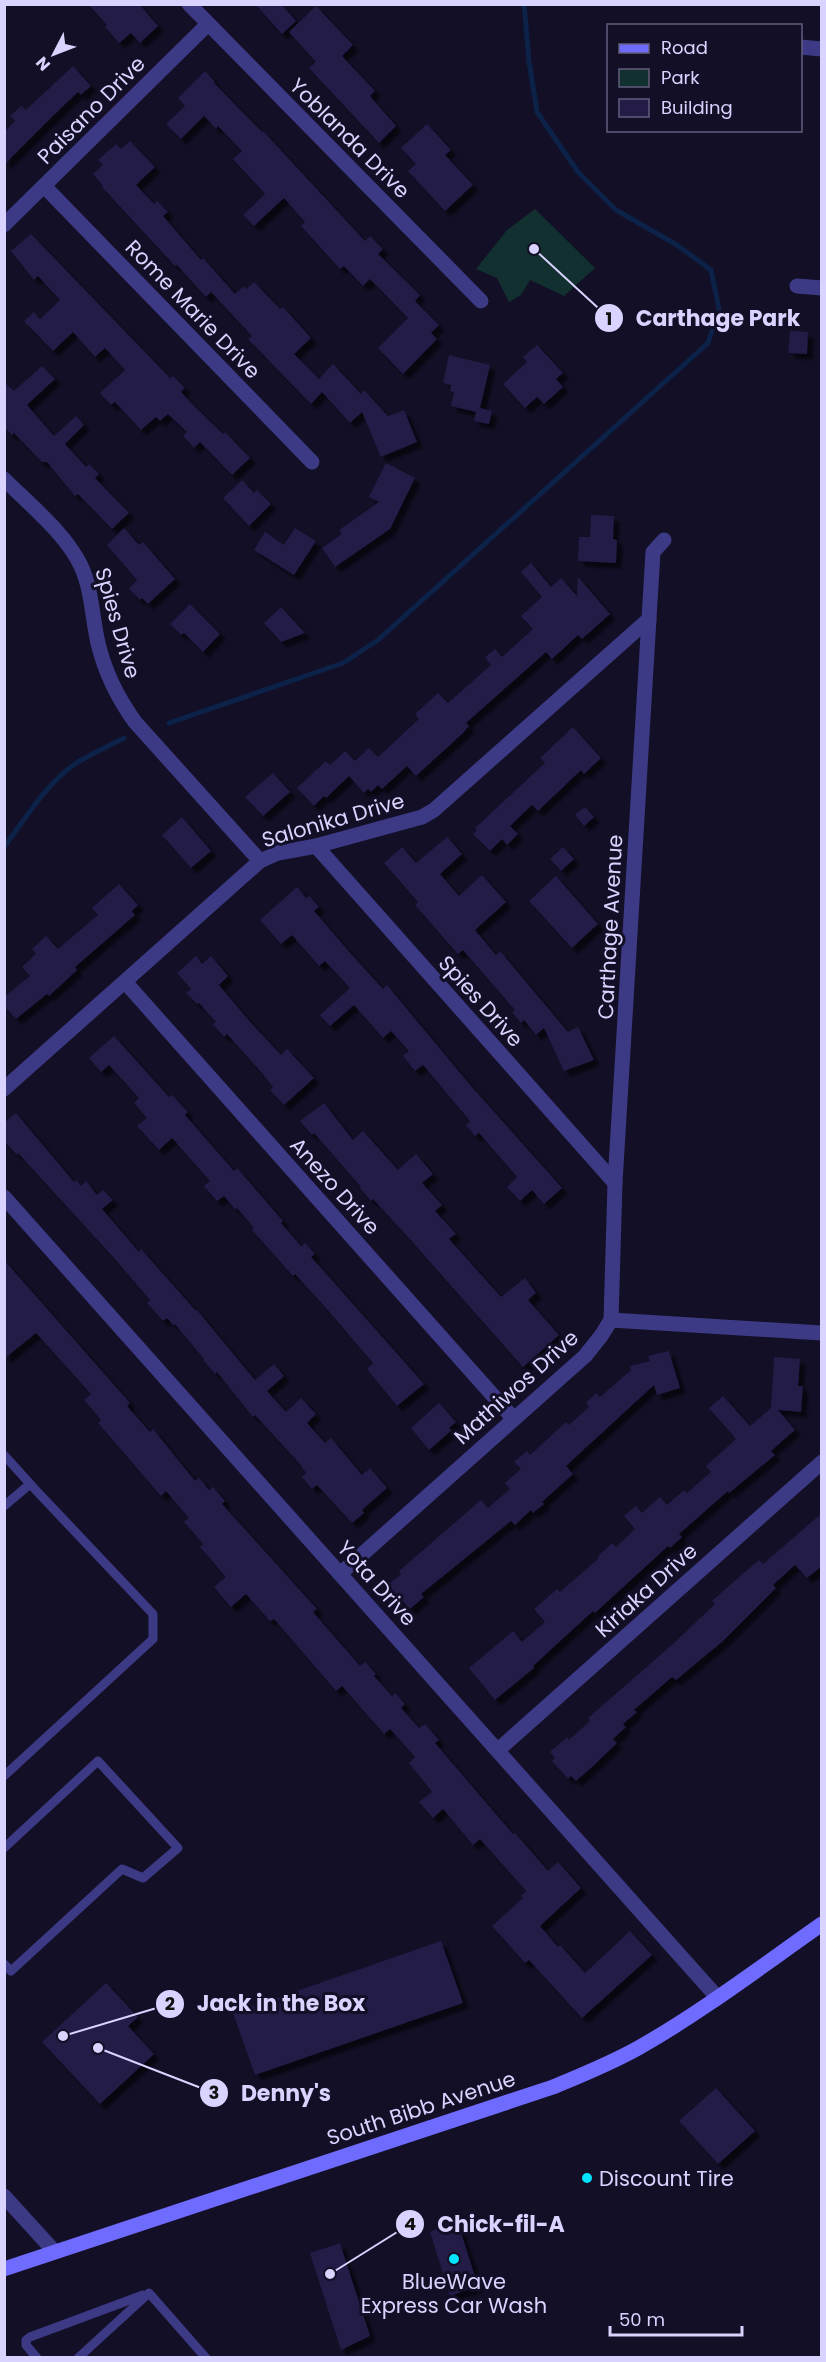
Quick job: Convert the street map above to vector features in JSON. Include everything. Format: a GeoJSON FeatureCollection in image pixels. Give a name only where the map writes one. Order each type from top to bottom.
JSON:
{"type":"FeatureCollection","features":[{"type":"Feature","properties":{"kind":"main road","name":"South Bibb Avenue"},"geometry":{"type":"LineString","coordinates":[[4,2269],[553,2087],[601,2067],[640,2047],[822,1924]]}},
{"type":"Feature","properties":{"kind":"street","name":"Yoblanda Drive"},"geometry":{"type":"LineString","coordinates":[[189,4],[481,301]]}},
{"type":"Feature","properties":{"kind":"street","name":"Paisano Drive"},"geometry":{"type":"LineString","coordinates":[[4,225],[208,24]]}},
{"type":"Feature","properties":{"kind":"street"},"geometry":{"type":"LineString","coordinates":[[802,47],[822,49]]}},
{"type":"Feature","properties":{"kind":"street","name":"Rome Marie Drive"},"geometry":{"type":"LineString","coordinates":[[44,186],[312,462]]}},
{"type":"Feature","properties":{"kind":"street"},"geometry":{"type":"LineString","coordinates":[[797,286],[822,288]]}},
{"type":"Feature","properties":{"kind":"street","name":"Spies Drive"},"geometry":{"type":"LineString","coordinates":[[4,479],[61,538],[80,564],[89,588],[98,643],[107,675],[135,722],[260,861]]}},
{"type":"Feature","properties":{"kind":"street","name":"Carthage Avenue"},"geometry":{"type":"LineString","coordinates":[[611,1320],[615,1183],[653,552],[664,540]]}},
{"type":"Feature","properties":{"kind":"street","name":"Salonika Drive"},"geometry":{"type":"LineString","coordinates":[[4,1089],[126,983],[260,861],[278,853],[316,846],[422,817],[434,810],[649,619]]}},
{"type":"Feature","properties":{"kind":"street","name":"Spies Drive"},"geometry":{"type":"LineString","coordinates":[[316,846],[615,1183]]}},
{"type":"Feature","properties":{"kind":"street","name":"Anezo Drive"},"geometry":{"type":"LineString","coordinates":[[126,983],[513,1418]]}},
{"type":"Feature","properties":{"kind":"street","name":"Yota Drive"},"geometry":{"type":"LineString","coordinates":[[4,1197],[717,1997]]}},
{"type":"Feature","properties":{"kind":"street"},"geometry":{"type":"LineString","coordinates":[[611,1320],[822,1333]]}},
{"type":"Feature","properties":{"kind":"street","name":"Mathiwos Drive"},"geometry":{"type":"LineString","coordinates":[[340,1574],[585,1356],[611,1320]]}},
{"type":"Feature","properties":{"kind":"street","name":"Kiriaka Drive"},"geometry":{"type":"LineString","coordinates":[[498,1750],[822,1462]]}},
{"type":"Feature","properties":{"kind":"street"},"geometry":{"type":"LineString","coordinates":[[4,2196],[54,2251]]}},
{"type":"Feature","properties":{"kind":"lane"},"geometry":{"type":"LineString","coordinates":[[4,1455],[153,1614],[153,1639],[4,1776]]}},
{"type":"Feature","properties":{"kind":"lane"},"geometry":{"type":"LineString","coordinates":[[4,1506],[30,1484],[32,1486]]}},
{"type":"Feature","properties":{"kind":"lane"},"geometry":{"type":"LineString","coordinates":[[4,1848],[98,1761],[178,1848],[143,1878],[122,1869],[11,1971],[4,1964]]}},
{"type":"Feature","properties":{"kind":"lane"},"geometry":{"type":"LineString","coordinates":[[37,2358],[26,2345],[26,2340],[30,2337],[148,2293]]}},
{"type":"Feature","properties":{"kind":"lane"},"geometry":{"type":"LineString","coordinates":[[78,2358],[148,2293]]}},
{"type":"Feature","properties":{"kind":"lane"},"geometry":{"type":"LineString","coordinates":[[148,2293],[206,2358]]}},
{"type":"Feature","properties":{"kind":"green space"},"geometry":{"type":"Polygon","coordinates":[[[535,209],[595,268],[564,296],[530,280],[521,295],[509,302],[497,278],[476,269],[507,230],[535,209]]]}},
{"type":"Feature","properties":{"kind":"building"},"geometry":{"type":"Polygon","coordinates":[[[88,4],[139,4],[158,26],[140,43],[131,33],[119,43],[105,27],[107,25],[88,4]]]}},
{"type":"Feature","properties":{"kind":"building"},"geometry":{"type":"Polygon","coordinates":[[[255,4],[281,4],[296,21],[282,34],[255,4]]]}},
{"type":"Feature","properties":{"kind":"building"},"geometry":{"type":"Polygon","coordinates":[[[316,6],[353,45],[342,56],[375,91],[370,96],[396,126],[379,143],[309,68],[316,62],[289,32],[316,6]]]}},
{"type":"Feature","properties":{"kind":"building"},"geometry":{"type":"Polygon","coordinates":[[[73,66],[91,86],[81,95],[78,92],[4,165],[4,132],[15,121],[10,116],[21,106],[26,110],[73,66]]]}},
{"type":"Feature","properties":{"kind":"building"},"geometry":{"type":"Polygon","coordinates":[[[205,71],[365,241],[370,236],[383,249],[378,254],[420,295],[415,301],[439,325],[431,333],[437,339],[403,374],[378,348],[408,318],[370,279],[363,286],[344,266],[340,269],[301,226],[305,222],[284,198],[254,226],[243,215],[265,194],[233,159],[242,151],[218,126],[216,129],[204,116],[181,139],[166,124],[185,106],[178,98],[205,71]]]}},
{"type":"Feature","properties":{"kind":"building"},"geometry":{"type":"Polygon","coordinates":[[[427,124],[451,150],[445,155],[473,185],[445,211],[408,171],[416,164],[401,148],[427,124]]]}},
{"type":"Feature","properties":{"kind":"building"},"geometry":{"type":"Polygon","coordinates":[[[130,141],[155,167],[136,185],[154,204],[157,201],[168,212],[163,216],[201,260],[203,258],[235,294],[244,286],[246,289],[254,282],[280,309],[283,307],[311,338],[294,354],[319,379],[333,364],[361,394],[364,390],[388,416],[404,410],[417,442],[381,457],[362,412],[350,423],[322,392],[311,404],[248,339],[252,336],[211,292],[206,297],[177,265],[175,266],[102,187],[93,174],[103,165],[98,160],[116,144],[121,149],[130,141]]]}},
{"type":"Feature","properties":{"kind":"building"},"geometry":{"type":"Polygon","coordinates":[[[31,234],[170,378],[173,376],[185,388],[181,392],[195,407],[223,434],[225,432],[250,458],[232,475],[200,442],[194,448],[183,436],[187,432],[168,414],[160,421],[156,417],[141,430],[115,402],[111,405],[100,393],[125,370],[105,348],[95,357],[73,332],[53,351],[24,321],[34,312],[40,319],[60,300],[38,276],[34,280],[11,251],[31,234]]]}},
{"type":"Feature","properties":{"kind":"building"},"geometry":{"type":"Polygon","coordinates":[[[790,331],[808,332],[807,354],[788,353],[790,331]]]}},
{"type":"Feature","properties":{"kind":"building"},"geometry":{"type":"Polygon","coordinates":[[[537,345],[563,373],[556,379],[563,387],[544,404],[537,397],[525,408],[503,384],[527,362],[523,357],[537,345]]]}},
{"type":"Feature","properties":{"kind":"building"},"geometry":{"type":"Polygon","coordinates":[[[449,355],[490,365],[480,408],[492,411],[489,424],[474,421],[476,412],[451,406],[454,392],[450,391],[451,385],[443,383],[449,355]]]}},
{"type":"Feature","properties":{"kind":"building"},"geometry":{"type":"Polygon","coordinates":[[[42,366],[55,379],[27,405],[54,436],[76,416],[84,425],[65,444],[86,467],[89,464],[99,474],[95,478],[129,513],[112,529],[78,494],[75,496],[47,462],[42,462],[14,433],[12,435],[4,427],[4,382],[14,391],[42,366]]]}},
{"type":"Feature","properties":{"kind":"building"},"geometry":{"type":"Polygon","coordinates":[[[386,463],[415,478],[390,529],[335,567],[322,548],[342,534],[339,530],[379,502],[369,497],[386,463]]]}},
{"type":"Feature","properties":{"kind":"building"},"geometry":{"type":"Polygon","coordinates":[[[242,480],[254,493],[257,490],[271,504],[249,526],[223,498],[242,480]]]}},
{"type":"Feature","properties":{"kind":"building"},"geometry":{"type":"Polygon","coordinates":[[[591,515],[614,516],[613,539],[617,540],[616,563],[578,561],[579,537],[590,537],[591,515]]]}},
{"type":"Feature","properties":{"kind":"building"},"geometry":{"type":"Polygon","coordinates":[[[124,528],[139,545],[143,542],[175,579],[148,604],[142,598],[140,600],[129,589],[137,580],[107,545],[124,528]]]}},
{"type":"Feature","properties":{"kind":"building"},"geometry":{"type":"Polygon","coordinates":[[[295,528],[316,541],[294,575],[254,550],[265,532],[284,545],[295,528]]]}},
{"type":"Feature","properties":{"kind":"building"},"geometry":{"type":"Polygon","coordinates":[[[531,563],[551,587],[561,578],[577,596],[578,577],[610,614],[582,639],[578,635],[552,659],[546,652],[466,723],[469,726],[462,734],[416,776],[407,766],[382,789],[378,785],[371,792],[368,789],[364,793],[349,776],[314,806],[297,788],[326,761],[330,765],[345,751],[355,761],[369,748],[378,757],[419,719],[415,714],[438,693],[448,703],[491,665],[485,657],[495,649],[502,657],[533,629],[521,616],[542,597],[521,572],[531,563]]]}},
{"type":"Feature","properties":{"kind":"building"},"geometry":{"type":"Polygon","coordinates":[[[190,604],[220,634],[203,652],[184,633],[181,635],[170,624],[190,604]]]}},
{"type":"Feature","properties":{"kind":"building"},"geometry":{"type":"Polygon","coordinates":[[[281,607],[305,633],[281,642],[264,623],[281,607]]]}},
{"type":"Feature","properties":{"kind":"building"},"geometry":{"type":"Polygon","coordinates":[[[573,727],[601,758],[584,774],[581,770],[538,811],[532,805],[510,826],[518,834],[507,845],[502,839],[490,851],[473,834],[477,830],[475,828],[545,763],[540,758],[573,727]]]}},
{"type":"Feature","properties":{"kind":"building"},"geometry":{"type":"Polygon","coordinates":[[[273,773],[290,792],[263,816],[245,797],[273,773]]]}},
{"type":"Feature","properties":{"kind":"building"},"geometry":{"type":"Polygon","coordinates":[[[585,807],[594,817],[584,826],[575,815],[585,807]]]}},
{"type":"Feature","properties":{"kind":"building"},"geometry":{"type":"Polygon","coordinates":[[[182,817],[211,851],[191,868],[162,835],[182,817]]]}},
{"type":"Feature","properties":{"kind":"building"},"geometry":{"type":"Polygon","coordinates":[[[447,837],[462,854],[440,874],[459,896],[482,875],[506,902],[475,930],[496,955],[500,951],[568,1032],[578,1027],[594,1060],[564,1071],[544,1028],[536,1035],[524,1020],[521,1023],[512,1012],[515,1010],[463,950],[458,954],[415,905],[418,902],[384,863],[402,847],[416,863],[447,837]]]}},
{"type":"Feature","properties":{"kind":"building"},"geometry":{"type":"Polygon","coordinates":[[[563,847],[574,859],[561,871],[550,859],[563,847]]]}},
{"type":"Feature","properties":{"kind":"building"},"geometry":{"type":"Polygon","coordinates":[[[556,876],[598,924],[572,948],[529,901],[556,876]]]}},
{"type":"Feature","properties":{"kind":"building"},"geometry":{"type":"Polygon","coordinates":[[[119,884],[138,905],[132,911],[135,915],[75,967],[77,970],[49,996],[47,994],[16,1019],[4,1006],[4,997],[30,976],[22,967],[36,954],[32,949],[46,936],[58,949],[98,915],[92,908],[119,884]]]}},
{"type":"Feature","properties":{"kind":"building"},"geometry":{"type":"Polygon","coordinates":[[[297,887],[306,898],[309,896],[319,907],[314,911],[352,955],[383,989],[387,985],[471,1086],[562,1188],[544,1204],[532,1190],[520,1201],[507,1187],[517,1177],[479,1133],[475,1136],[466,1125],[470,1121],[424,1066],[415,1071],[403,1056],[409,1051],[391,1031],[383,1038],[354,1005],[330,1026],[320,1015],[350,988],[325,961],[319,966],[292,935],[281,944],[260,920],[297,887]]]}},
{"type":"Feature","properties":{"kind":"building"},"geometry":{"type":"Polygon","coordinates":[[[196,956],[202,964],[211,956],[228,976],[219,985],[251,1023],[281,1055],[287,1049],[314,1078],[284,1105],[270,1090],[273,1087],[262,1073],[227,1034],[224,1037],[213,1024],[216,1022],[199,1003],[197,1004],[186,993],[191,989],[177,973],[196,956]]]}},
{"type":"Feature","properties":{"kind":"building"},"geometry":{"type":"Polygon","coordinates":[[[114,1036],[169,1097],[172,1095],[188,1112],[185,1115],[234,1171],[237,1168],[283,1221],[281,1223],[301,1246],[305,1243],[315,1254],[311,1257],[424,1384],[397,1406],[367,1369],[373,1363],[326,1308],[295,1274],[293,1276],[252,1230],[254,1228],[237,1208],[235,1209],[224,1196],[217,1201],[204,1186],[210,1181],[172,1138],[159,1150],[137,1126],[147,1118],[134,1103],[139,1098],[109,1065],[101,1072],[89,1058],[114,1036]]]}},
{"type":"Feature","properties":{"kind":"building"},"geometry":{"type":"Polygon","coordinates":[[[324,1103],[353,1140],[363,1131],[398,1170],[416,1154],[433,1174],[422,1183],[442,1205],[435,1211],[456,1234],[449,1239],[501,1297],[525,1278],[536,1293],[528,1300],[559,1335],[523,1367],[407,1236],[373,1199],[371,1201],[314,1133],[312,1135],[300,1121],[324,1103]]]}},
{"type":"Feature","properties":{"kind":"building"},"geometry":{"type":"Polygon","coordinates":[[[16,1113],[74,1182],[76,1180],[81,1186],[86,1181],[97,1195],[103,1190],[113,1200],[102,1209],[139,1252],[141,1249],[197,1310],[255,1380],[274,1364],[284,1376],[267,1391],[286,1412],[301,1398],[316,1414],[307,1423],[325,1443],[331,1438],[362,1475],[370,1468],[387,1488],[362,1510],[364,1513],[352,1523],[317,1485],[312,1489],[302,1477],[306,1473],[300,1464],[255,1415],[253,1417],[175,1324],[173,1325],[167,1318],[163,1321],[147,1303],[150,1300],[114,1258],[18,1153],[17,1155],[4,1141],[4,1123],[16,1113]]]}},
{"type":"Feature","properties":{"kind":"building"},"geometry":{"type":"Polygon","coordinates":[[[4,1260],[130,1403],[127,1406],[150,1432],[153,1429],[195,1481],[199,1478],[209,1490],[213,1487],[225,1501],[222,1504],[317,1609],[313,1612],[360,1666],[365,1662],[392,1696],[395,1693],[405,1704],[401,1708],[419,1728],[425,1724],[439,1740],[435,1743],[513,1834],[515,1833],[548,1871],[558,1862],[581,1888],[540,1926],[558,1947],[560,1945],[585,1973],[630,1931],[652,1955],[582,2018],[529,1960],[525,1963],[492,1926],[523,1898],[521,1896],[526,1891],[480,1839],[473,1845],[443,1809],[433,1818],[419,1802],[432,1792],[409,1763],[415,1757],[390,1729],[384,1734],[342,1686],[336,1691],[274,1619],[270,1621],[246,1594],[231,1607],[214,1587],[226,1577],[200,1547],[203,1544],[184,1522],[189,1518],[166,1491],[161,1496],[98,1423],[101,1420],[84,1400],[91,1394],[36,1333],[4,1359],[4,1260]]]}},
{"type":"Feature","properties":{"kind":"building"},"geometry":{"type":"Polygon","coordinates":[[[669,1351],[680,1388],[657,1395],[654,1385],[566,1466],[573,1474],[542,1502],[544,1504],[533,1513],[531,1510],[515,1525],[511,1521],[421,1594],[424,1597],[410,1609],[388,1585],[401,1574],[399,1571],[481,1500],[488,1508],[510,1489],[505,1483],[521,1469],[514,1462],[527,1451],[530,1455],[566,1422],[569,1425],[589,1407],[586,1403],[596,1393],[600,1397],[631,1370],[630,1366],[650,1361],[648,1356],[669,1351]]]}},
{"type":"Feature","properties":{"kind":"building"},"geometry":{"type":"Polygon","coordinates":[[[774,1357],[800,1359],[798,1386],[803,1386],[801,1412],[778,1410],[795,1430],[771,1451],[775,1455],[729,1493],[728,1491],[679,1534],[682,1537],[670,1548],[668,1546],[595,1613],[593,1611],[533,1666],[534,1668],[495,1700],[469,1668],[513,1631],[522,1642],[545,1622],[534,1609],[557,1589],[560,1592],[599,1558],[598,1556],[612,1543],[616,1547],[635,1529],[624,1516],[636,1506],[642,1513],[660,1497],[667,1505],[684,1490],[687,1493],[711,1472],[706,1466],[736,1439],[709,1408],[723,1396],[750,1426],[771,1408],[774,1357]]]}},
{"type":"Feature","properties":{"kind":"building"},"geometry":{"type":"Polygon","coordinates":[[[439,1403],[456,1422],[449,1428],[452,1430],[429,1450],[411,1428],[439,1403]]]}},
{"type":"Feature","properties":{"kind":"building"},"geometry":{"type":"Polygon","coordinates":[[[822,1513],[822,1566],[807,1578],[795,1565],[773,1585],[776,1588],[723,1641],[676,1680],[672,1677],[634,1710],[637,1712],[623,1724],[626,1727],[613,1739],[617,1743],[593,1766],[576,1781],[571,1776],[568,1779],[552,1761],[555,1758],[550,1752],[567,1737],[569,1740],[590,1721],[588,1718],[674,1643],[715,1604],[712,1601],[730,1585],[759,1560],[763,1564],[822,1513]]]}},
{"type":"Feature","properties":{"kind":"building"},"geometry":{"type":"Polygon","coordinates":[[[441,1941],[463,2003],[255,2075],[233,2013],[441,1941]]]}},
{"type":"Feature","properties":{"kind":"building"},"geometry":{"type":"Polygon","coordinates":[[[106,1983],[138,2017],[128,2026],[154,2054],[100,2104],[42,2042],[106,1983]]]}},
{"type":"Feature","properties":{"kind":"building"},"geometry":{"type":"Polygon","coordinates":[[[716,2088],[755,2131],[718,2164],[679,2121],[716,2088]]]}},
{"type":"Feature","properties":{"kind":"building","name":"BlueWave Express Car Wash"},"geometry":{"type":"Polygon","coordinates":[[[457,2220],[478,2286],[450,2296],[430,2232],[457,2220]]]}},
{"type":"Feature","properties":{"kind":"building"},"geometry":{"type":"Polygon","coordinates":[[[340,2243],[370,2336],[341,2350],[310,2253],[340,2243]]]}},
{"type":"Feature","properties":{"kind":"waterway"},"geometry":{"type":"LineString","coordinates":[[169,723],[343,663],[378,640],[708,343],[719,309],[711,270],[677,245],[616,210],[578,172],[537,112],[529,61],[524,4]]}},
{"type":"Feature","properties":{"kind":"waterway"},"geometry":{"type":"LineString","coordinates":[[4,847],[38,801],[67,770],[124,738]]}},
{"type":"Feature","properties":{"kind":"place","name":"Carthage Park"},"geometry":{"type":"Point","coordinates":[534,249]}},
{"type":"Feature","properties":{"kind":"place","name":"Jack in the Box"},"geometry":{"type":"Point","coordinates":[63,2036]}},
{"type":"Feature","properties":{"kind":"place","name":"Denny's"},"geometry":{"type":"Point","coordinates":[98,2048]}},
{"type":"Feature","properties":{"kind":"place","name":"Discount Tire"},"geometry":{"type":"Point","coordinates":[587,2178]}},
{"type":"Feature","properties":{"kind":"place","name":"BlueWave Express Car Wash"},"geometry":{"type":"Point","coordinates":[454,2259]}},
{"type":"Feature","properties":{"kind":"place","name":"Chick-fil-A"},"geometry":{"type":"Point","coordinates":[330,2274]}}]}
